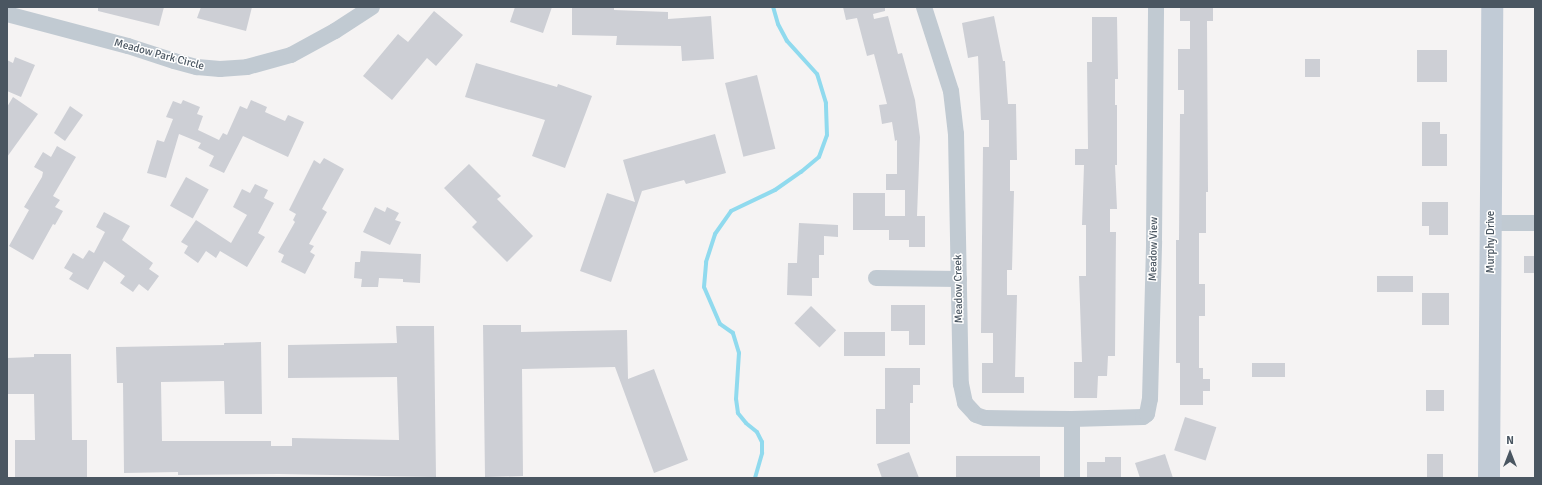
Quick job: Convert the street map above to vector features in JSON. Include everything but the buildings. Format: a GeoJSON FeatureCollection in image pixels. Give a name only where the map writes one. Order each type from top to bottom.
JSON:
{"type":"FeatureCollection","features":[{"type":"Feature","properties":{"kind":"main road","name":"Murphy Drive"},"geometry":{"type":"LineString","coordinates":[[1489,478],[1492,7]]}},
{"type":"Feature","properties":{"kind":"street","name":"Meadow Park Circle"},"geometry":{"type":"LineString","coordinates":[[7,14],[128,46],[197,67],[220,69],[247,67],[291,55],[335,31],[372,7]]}},
{"type":"Feature","properties":{"kind":"street","name":"Meadow Creek"},"geometry":{"type":"LineString","coordinates":[[924,7],[951,91],[956,134],[962,384],[965,403],[976,415],[985,418],[1072,419]]}},
{"type":"Feature","properties":{"kind":"street","name":"Meadow View"},"geometry":{"type":"LineString","coordinates":[[1072,419],[1143,417],[1147,414],[1150,399],[1154,241],[1156,7]]}},
{"type":"Feature","properties":{"kind":"street"},"geometry":{"type":"LineString","coordinates":[[1491,223],[1535,223]]}},
{"type":"Feature","properties":{"kind":"street"},"geometry":{"type":"LineString","coordinates":[[876,278],[959,279]]}},
{"type":"Feature","properties":{"kind":"street"},"geometry":{"type":"LineString","coordinates":[[1072,419],[1072,478]]}},
{"type":"Feature","properties":{"kind":"waterway"},"geometry":{"type":"LineString","coordinates":[[755,478],[762,453],[762,442],[757,432],[746,423],[738,413],[736,399],[739,353],[733,333],[720,324],[704,287],[706,262],[715,234],[731,211],[775,190],[801,172],[819,157],[827,135],[826,103],[817,74],[787,41],[778,24],[773,7]]}}]}
